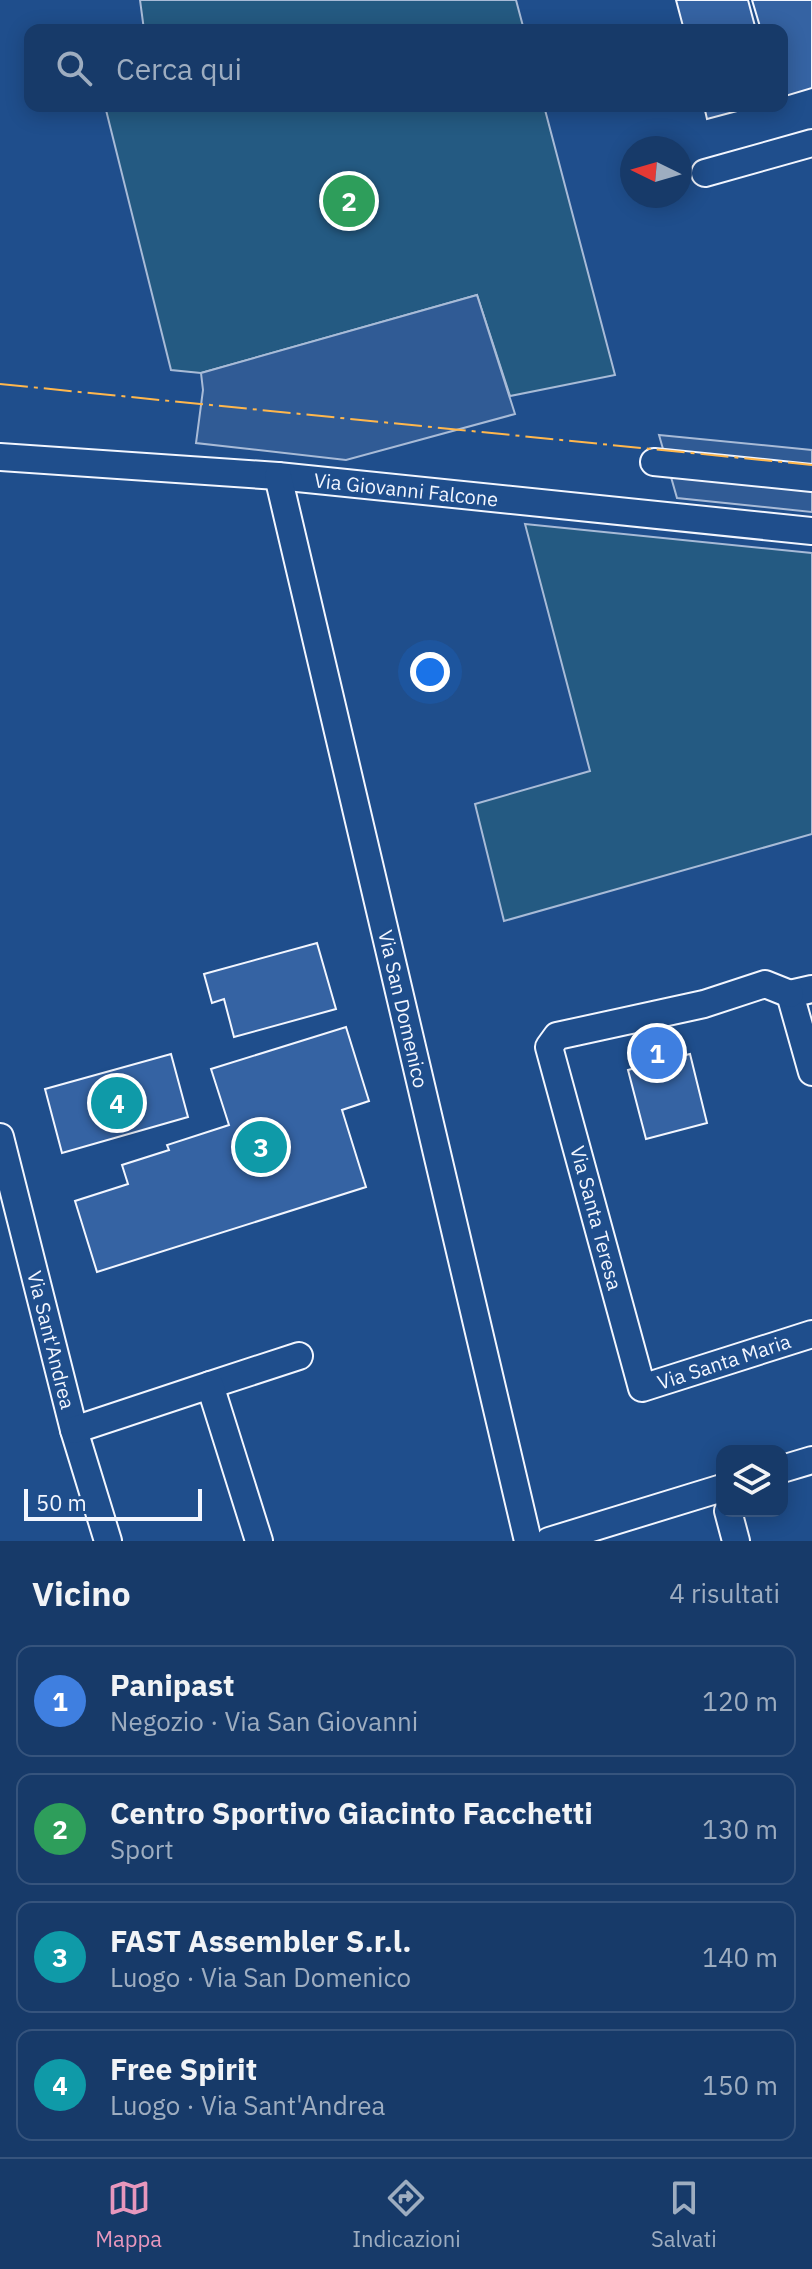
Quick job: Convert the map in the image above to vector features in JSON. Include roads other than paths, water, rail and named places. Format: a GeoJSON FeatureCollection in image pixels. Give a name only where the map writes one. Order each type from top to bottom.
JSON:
{"type":"FeatureCollection","features":[{"type":"Feature","properties":{"kind":"street"},"geometry":{"type":"LineString","coordinates":[[705,173],[812,143]]}},
{"type":"Feature","properties":{"kind":"street","name":"Via Giovanni Falcone"},"geometry":{"type":"LineString","coordinates":[[0,457],[278,476],[812,531]]}},
{"type":"Feature","properties":{"kind":"street"},"geometry":{"type":"LineString","coordinates":[[654,462],[812,478]]}},
{"type":"Feature","properties":{"kind":"street","name":"Via San Domenico"},"geometry":{"type":"LineString","coordinates":[[278,476],[528,1541]]}},
{"type":"Feature","properties":{"kind":"street","name":"Via Santa Teresa"},"geometry":{"type":"LineString","coordinates":[[642,1388],[549,1047],[557,1036],[704,1004],[765,984],[801,992]]}},
{"type":"Feature","properties":{"kind":"street"},"geometry":{"type":"LineString","coordinates":[[801,992],[800,1029],[812,1072]]}},
{"type":"Feature","properties":{"kind":"street","name":"Via Sant'Andrea"},"geometry":{"type":"LineString","coordinates":[[0,1137],[74,1430],[108,1541]]}},
{"type":"Feature","properties":{"kind":"street","name":"Via Santa Maria"},"geometry":{"type":"LineString","coordinates":[[642,1388],[810,1342]]}},
{"type":"Feature","properties":{"kind":"street"},"geometry":{"type":"LineString","coordinates":[[74,1430],[299,1356]]}},
{"type":"Feature","properties":{"kind":"street"},"geometry":{"type":"LineString","coordinates":[[210,1385],[259,1541]]}},
{"type":"Feature","properties":{"kind":"street"},"geometry":{"type":"LineString","coordinates":[[788,1467],[812,1460]]}},
{"type":"Feature","properties":{"kind":"street"},"geometry":{"type":"LineString","coordinates":[[549,1541],[716,1491]]}},
{"type":"Feature","properties":{"kind":"street"},"geometry":{"type":"LineString","coordinates":[[730,1517],[736,1541]]}},
{"type":"Feature","properties":{"kind":"place","name":"Centro Sportivo Giacinto Facchetti"},"geometry":{"type":"Point","coordinates":[349,201]}},
{"type":"Feature","properties":{"kind":"place","name":"Panipast"},"geometry":{"type":"Point","coordinates":[657,1053]}},
{"type":"Feature","properties":{"kind":"place","name":"Free Spirit"},"geometry":{"type":"Point","coordinates":[117,1103]}},
{"type":"Feature","properties":{"kind":"place","name":"FAST Assembler S.r.l."},"geometry":{"type":"Point","coordinates":[261,1147]}}]}
